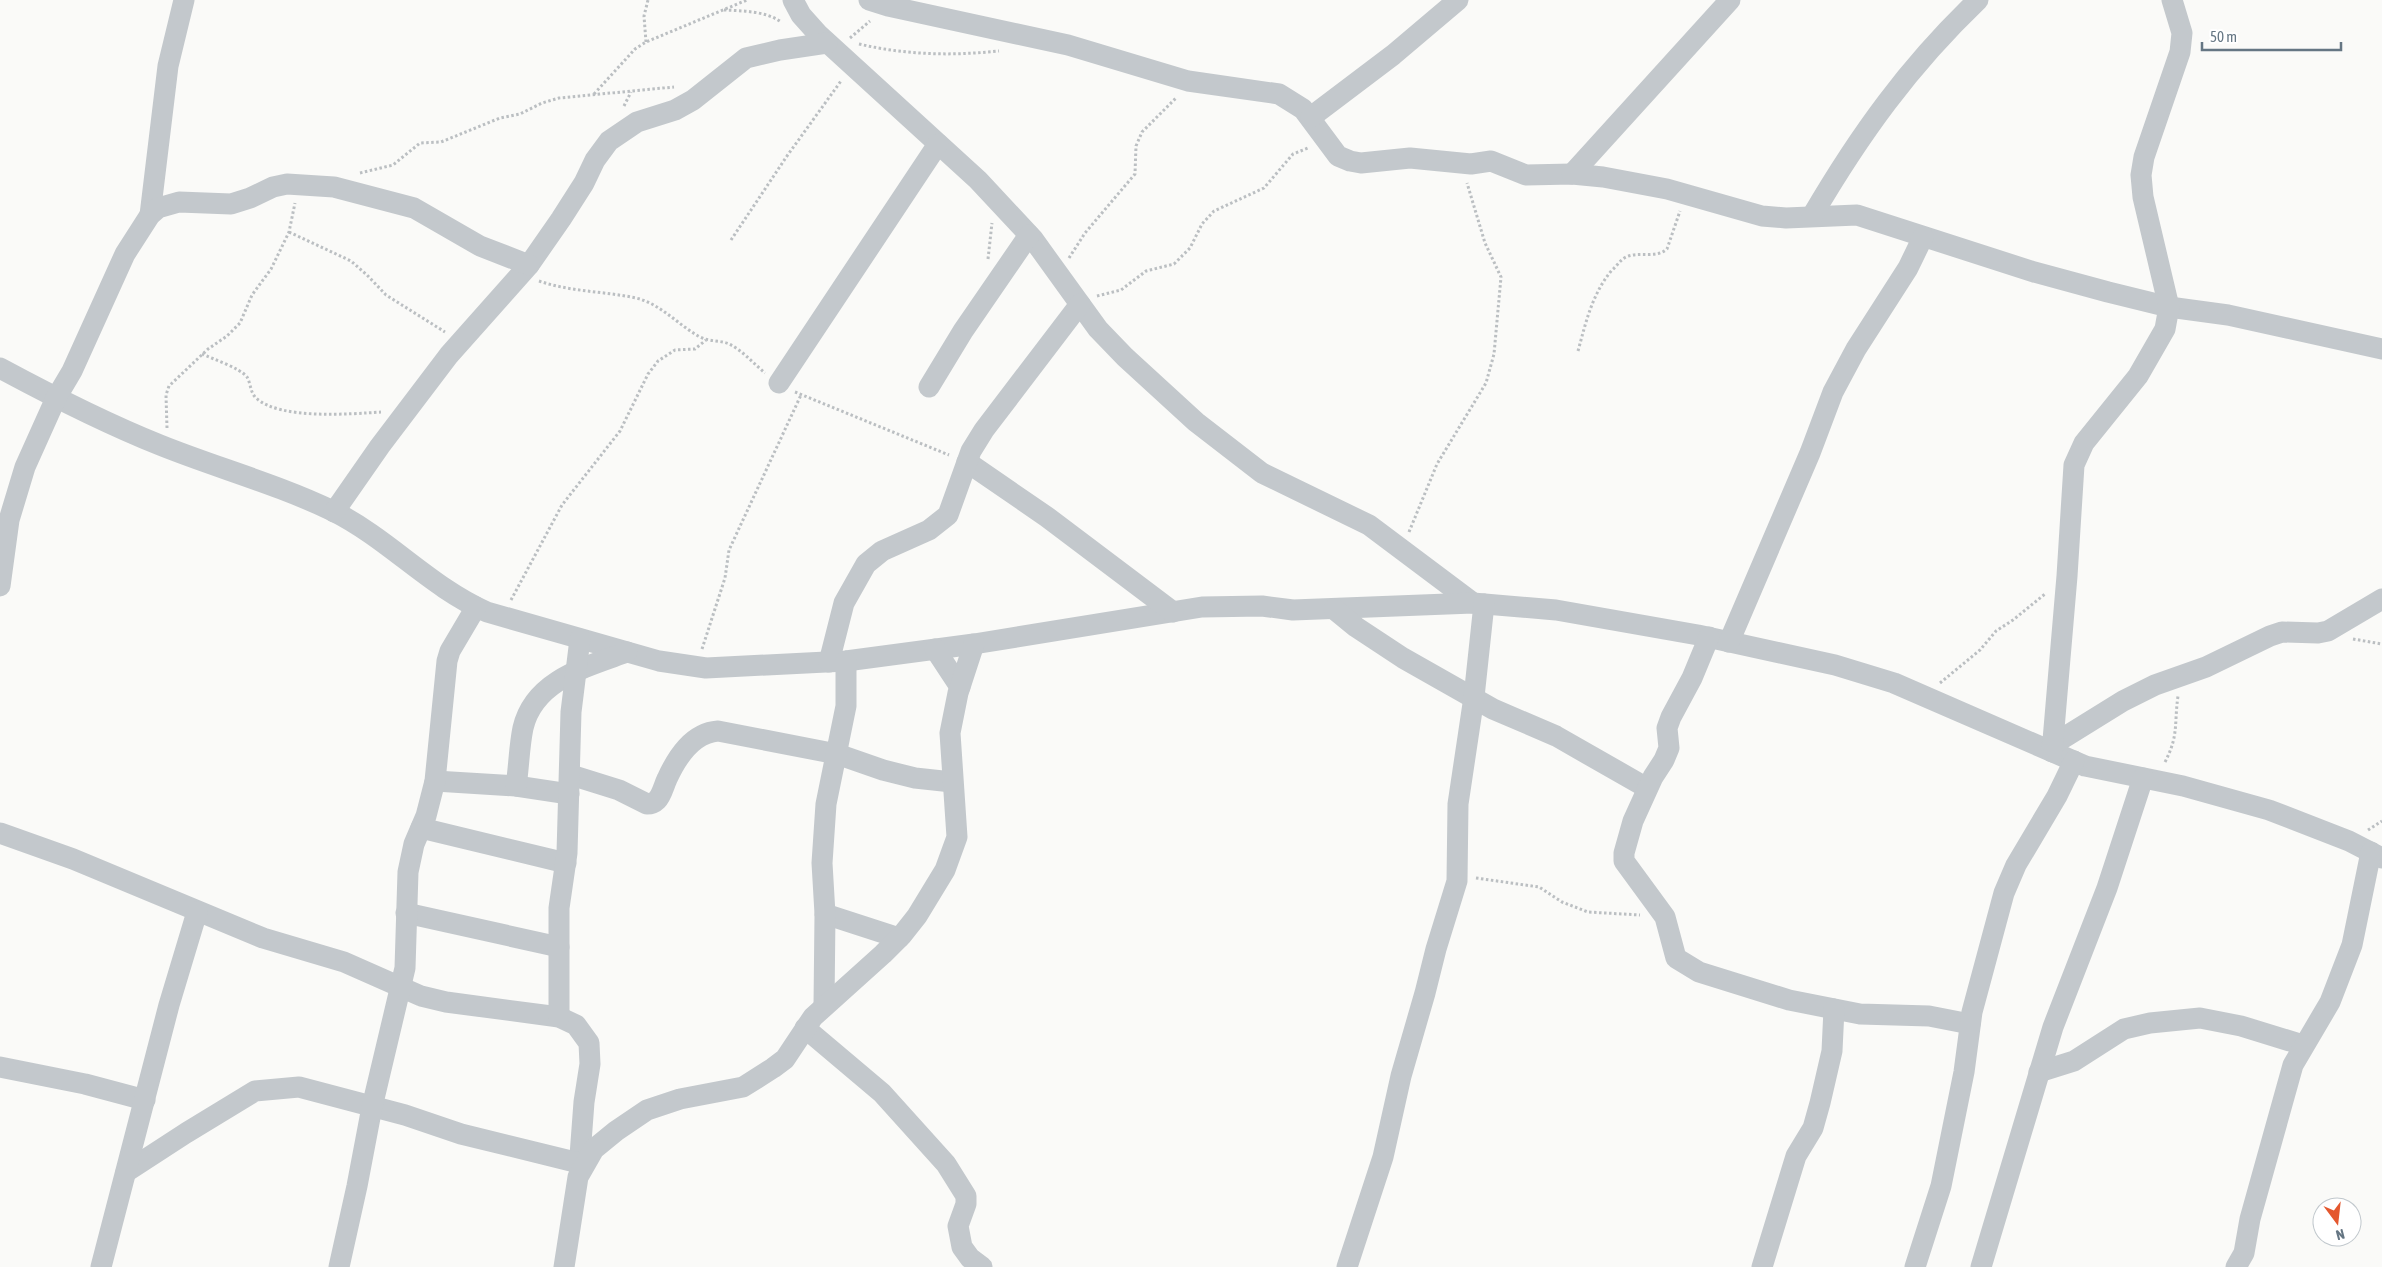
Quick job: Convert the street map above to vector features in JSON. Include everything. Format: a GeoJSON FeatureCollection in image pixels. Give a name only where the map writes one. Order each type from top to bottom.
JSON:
{"type":"FeatureCollection","features":[{"type":"Feature","properties":{"kind":"street"},"geometry":{"type":"LineString","coordinates":[[150,215],[168,66],[184,0]]}},
{"type":"Feature","properties":{"kind":"street"},"geometry":{"type":"LineString","coordinates":[[794,0],[801,15],[820,36],[996,200],[1028,235],[1059,274],[1098,330],[1157,388],[1196,422],[1262,473],[1369,525],[1478,604]]}},
{"type":"Feature","properties":{"kind":"street"},"geometry":{"type":"LineString","coordinates":[[1311,118],[1408,44],[1458,0]]}},
{"type":"Feature","properties":{"kind":"street"},"geometry":{"type":"LineString","coordinates":[[1572,174],[1730,0]]}},
{"type":"Feature","properties":{"kind":"street"},"geometry":{"type":"LineString","coordinates":[[1812,216],[1844,162],[1901,82],[1978,0]]}},
{"type":"Feature","properties":{"kind":"street"},"geometry":{"type":"LineString","coordinates":[[2052,748],[2074,465],[2078,453],[2138,376],[2165,329],[2169,307],[2143,197],[2141,175],[2144,157],[2180,52],[2182,33],[2172,0]]}},
{"type":"Feature","properties":{"kind":"street"},"geometry":{"type":"LineString","coordinates":[[878,3],[1068,45],[1191,81],[1279,94],[1292,101],[1311,118],[1331,148],[1344,159],[1361,163],[1410,158],[1447,160],[1466,164],[1491,161],[1519,173],[1532,176],[1572,174],[1612,179],[1686,194],[1750,214],[1786,218],[1857,215],[1923,237],[2000,259],[2034,272],[2169,307],[2228,315],[2382,349]]}},
{"type":"Feature","properties":{"kind":"street"},"geometry":{"type":"LineString","coordinates":[[334,512],[406,411],[459,344],[525,270],[584,183],[595,160],[609,141],[637,122],[675,110],[693,100],[746,58],[780,50],[820,36]]}},
{"type":"Feature","properties":{"kind":"street"},"geometry":{"type":"LineString","coordinates":[[778,383],[938,144]]}},
{"type":"Feature","properties":{"kind":"street"},"geometry":{"type":"LineString","coordinates":[[0,586],[9,520],[25,467],[56,398],[72,371],[125,254],[150,215],[158,208],[179,202],[231,204],[250,198],[273,187],[298,185],[334,188],[414,208],[525,270]]}},
{"type":"Feature","properties":{"kind":"street"},"geometry":{"type":"LineString","coordinates":[[929,387],[962,331],[1028,235]]}},
{"type":"Feature","properties":{"kind":"street"},"geometry":{"type":"LineString","coordinates":[[1729,642],[1834,392],[1856,349],[1908,268],[1923,237]]}},
{"type":"Feature","properties":{"kind":"street"},"geometry":{"type":"LineString","coordinates":[[824,1005],[825,914],[822,863],[826,804],[846,706],[838,661],[844,603],[866,564],[882,551],[929,530],[948,515],[967,462],[984,430],[1080,304]]}},
{"type":"Feature","properties":{"kind":"street"},"geometry":{"type":"LineString","coordinates":[[0,368],[56,398],[167,448],[297,494],[334,512],[369,531],[409,564],[462,601],[502,616],[659,661],[713,668],[838,661],[935,650],[1202,607],[1262,606],[1293,610],[1478,604],[1556,610],[1708,637],[1834,665],[1894,683],[1925,698],[2052,748],[2085,766],[2184,786],[2269,810],[2349,841],[2377,855],[2352,945],[2330,1002],[2303,1045],[2288,1080],[2276,1134],[2250,1219],[2244,1253],[2236,1267]]}},
{"type":"Feature","properties":{"kind":"street"},"geometry":{"type":"LineString","coordinates":[[967,462],[1047,517],[1173,612]]}},
{"type":"Feature","properties":{"kind":"street"},"geometry":{"type":"LineString","coordinates":[[2052,748],[2123,701],[2154,685],[2221,661],[2270,636],[2282,632],[2318,633],[2328,631],[2382,599]]}},
{"type":"Feature","properties":{"kind":"street"},"geometry":{"type":"LineString","coordinates":[[1347,1267],[1383,1156],[1401,1076],[1457,876],[1458,804],[1474,697],[1478,604]]}},
{"type":"Feature","properties":{"kind":"street"},"geometry":{"type":"LineString","coordinates":[[339,1267],[407,949],[408,872],[414,844],[421,828],[435,781],[447,660],[450,651],[476,607]]}},
{"type":"Feature","properties":{"kind":"street"},"geometry":{"type":"LineString","coordinates":[[1334,609],[1356,627],[1403,658],[1494,709],[1556,736],[1647,788]]}},
{"type":"Feature","properties":{"kind":"street"},"geometry":{"type":"LineString","coordinates":[[1708,637],[1667,728],[1669,748],[1647,788],[1633,821],[1624,852],[1624,861],[1665,917],[1671,932],[1673,953],[1685,965],[1732,984],[1789,1000],[1860,1014],[1930,1016],[1970,1024]]}},
{"type":"Feature","properties":{"kind":"street"},"geometry":{"type":"LineString","coordinates":[[559,1017],[559,908],[566,863],[571,712],[580,638]]}},
{"type":"Feature","properties":{"kind":"street"},"geometry":{"type":"LineString","coordinates":[[579,1170],[594,1149],[647,1110],[680,1099],[743,1087],[758,1079],[785,1059],[805,1028],[824,1005],[899,938],[930,896],[954,850],[957,826],[952,782],[950,733],[960,687],[974,644]]}},
{"type":"Feature","properties":{"kind":"street"},"geometry":{"type":"LineString","coordinates":[[935,650],[960,687]]}},
{"type":"Feature","properties":{"kind":"street"},"geometry":{"type":"LineString","coordinates":[[516,786],[524,727],[535,701],[557,681],[577,671],[627,652]]}},
{"type":"Feature","properties":{"kind":"street"},"geometry":{"type":"LineString","coordinates":[[435,781],[516,786],[570,784],[619,790],[647,804],[652,804],[659,798],[667,778],[686,748],[708,732],[718,731],[837,754],[915,778],[952,782]]}},
{"type":"Feature","properties":{"kind":"street"},"geometry":{"type":"LineString","coordinates":[[1915,1267],[1941,1186],[1962,1081],[1970,1024],[2004,893],[2016,865],[2057,796],[2074,761]]}},
{"type":"Feature","properties":{"kind":"street"},"geometry":{"type":"LineString","coordinates":[[1981,1267],[2039,1072],[2082,948],[2148,779]]}},
{"type":"Feature","properties":{"kind":"street"},"geometry":{"type":"LineString","coordinates":[[538,857],[568,826]]}},
{"type":"Feature","properties":{"kind":"street"},"geometry":{"type":"LineString","coordinates":[[421,828],[566,863]]}},
{"type":"Feature","properties":{"kind":"street"},"geometry":{"type":"LineString","coordinates":[[0,833],[73,858],[197,912],[263,938],[344,962],[420,996],[446,1002],[559,1017],[576,1025],[589,1043],[590,1064],[584,1102],[579,1170],[564,1267]]}},
{"type":"Feature","properties":{"kind":"street"},"geometry":{"type":"LineString","coordinates":[[101,1267],[170,1005],[197,912]]}},
{"type":"Feature","properties":{"kind":"street"},"geometry":{"type":"LineString","coordinates":[[406,914],[559,946]]}},
{"type":"Feature","properties":{"kind":"street"},"geometry":{"type":"LineString","coordinates":[[825,914],[899,938]]}},
{"type":"Feature","properties":{"kind":"street"},"geometry":{"type":"LineString","coordinates":[[1762,1267],[1796,1156],[1813,1128],[1820,1103],[1832,1051],[1834,1009]]}},
{"type":"Feature","properties":{"kind":"street"},"geometry":{"type":"LineString","coordinates":[[2039,1072],[2074,1061],[2124,1029],[2150,1022],[2200,1018],[2240,1026],[2303,1045]]}},
{"type":"Feature","properties":{"kind":"street"},"geometry":{"type":"LineString","coordinates":[[805,1028],[882,1093],[946,1164],[966,1196],[966,1204],[958,1226],[962,1247],[970,1258],[982,1267]]}},
{"type":"Feature","properties":{"kind":"street"},"geometry":{"type":"LineString","coordinates":[[0,1067],[85,1084],[145,1100]]}},
{"type":"Feature","properties":{"kind":"street"},"geometry":{"type":"LineString","coordinates":[[126,1172],[255,1091],[299,1087],[319,1090],[372,1107],[405,1115],[579,1170]]}},
{"type":"Feature","properties":{"kind":"path"},"geometry":{"type":"LineString","coordinates":[[646,42],[644,16],[648,0]]}},
{"type":"Feature","properties":{"kind":"path"},"geometry":{"type":"LineString","coordinates":[[594,94],[635,50],[646,42],[747,0]]}},
{"type":"Feature","properties":{"kind":"path"},"geometry":{"type":"LineString","coordinates":[[878,3],[846,42],[888,50],[933,55],[1008,50]]}},
{"type":"Feature","properties":{"kind":"path"},"geometry":{"type":"LineString","coordinates":[[723,10],[753,12],[771,16],[792,28],[820,36]]}},
{"type":"Feature","properties":{"kind":"path"},"geometry":{"type":"LineString","coordinates":[[731,240],[787,156],[852,66]]}},
{"type":"Feature","properties":{"kind":"path"},"geometry":{"type":"LineString","coordinates":[[1059,274],[1085,233],[1135,174],[1136,146],[1142,132],[1191,81]]}},
{"type":"Feature","properties":{"kind":"path"},"geometry":{"type":"LineString","coordinates":[[334,188],[363,172],[392,165],[420,143],[447,140],[500,118],[520,114],[550,101],[594,94],[678,87]]}},
{"type":"Feature","properties":{"kind":"path"},"geometry":{"type":"LineString","coordinates":[[1080,304],[1092,297],[1121,290],[1146,271],[1174,264],[1190,248],[1202,224],[1214,211],[1264,188],[1292,154],[1311,148],[1331,148]]}},
{"type":"Feature","properties":{"kind":"path"},"geometry":{"type":"LineString","coordinates":[[1402,549],[1438,464],[1486,383],[1494,354],[1496,318],[1501,289],[1500,277],[1487,248],[1472,205],[1466,181],[1466,164]]}},
{"type":"Feature","properties":{"kind":"path"},"geometry":{"type":"LineString","coordinates":[[167,448],[166,402],[169,386],[202,354],[227,336],[240,322],[252,295],[271,269],[289,232],[298,185]]}},
{"type":"Feature","properties":{"kind":"path"},"geometry":{"type":"LineString","coordinates":[[1578,352],[1588,316],[1600,285],[1620,261],[1627,257],[1662,253],[1667,249],[1672,240],[1686,194]]}},
{"type":"Feature","properties":{"kind":"path"},"geometry":{"type":"LineString","coordinates":[[987,263],[996,200]]}},
{"type":"Feature","properties":{"kind":"path"},"geometry":{"type":"LineString","coordinates":[[289,232],[351,261],[368,275],[386,296],[437,325],[459,344]]}},
{"type":"Feature","properties":{"kind":"path"},"geometry":{"type":"LineString","coordinates":[[525,270],[564,289],[624,296],[651,303],[706,340],[722,342],[733,346],[778,383],[800,395],[967,462]]}},
{"type":"Feature","properties":{"kind":"path"},"geometry":{"type":"LineString","coordinates":[[502,616],[562,505],[620,431],[648,374],[664,356],[675,350],[695,349],[706,340]]}},
{"type":"Feature","properties":{"kind":"path"},"geometry":{"type":"LineString","coordinates":[[202,354],[239,371],[246,377],[251,391],[257,398],[270,406],[315,414],[406,411]]}},
{"type":"Feature","properties":{"kind":"path"},"geometry":{"type":"LineString","coordinates":[[697,667],[725,578],[729,550],[800,395]]}},
{"type":"Feature","properties":{"kind":"path"},"geometry":{"type":"LineString","coordinates":[[1925,698],[1938,684],[1980,650],[1996,631],[2066,580]]}},
{"type":"Feature","properties":{"kind":"path"},"geometry":{"type":"LineString","coordinates":[[2148,779],[2172,748],[2176,733],[2179,694],[2182,684],[2192,672]]}},
{"type":"Feature","properties":{"kind":"path"},"geometry":{"type":"LineString","coordinates":[[1457,876],[1539,887],[1562,902],[1588,912],[1665,917]]}}]}
